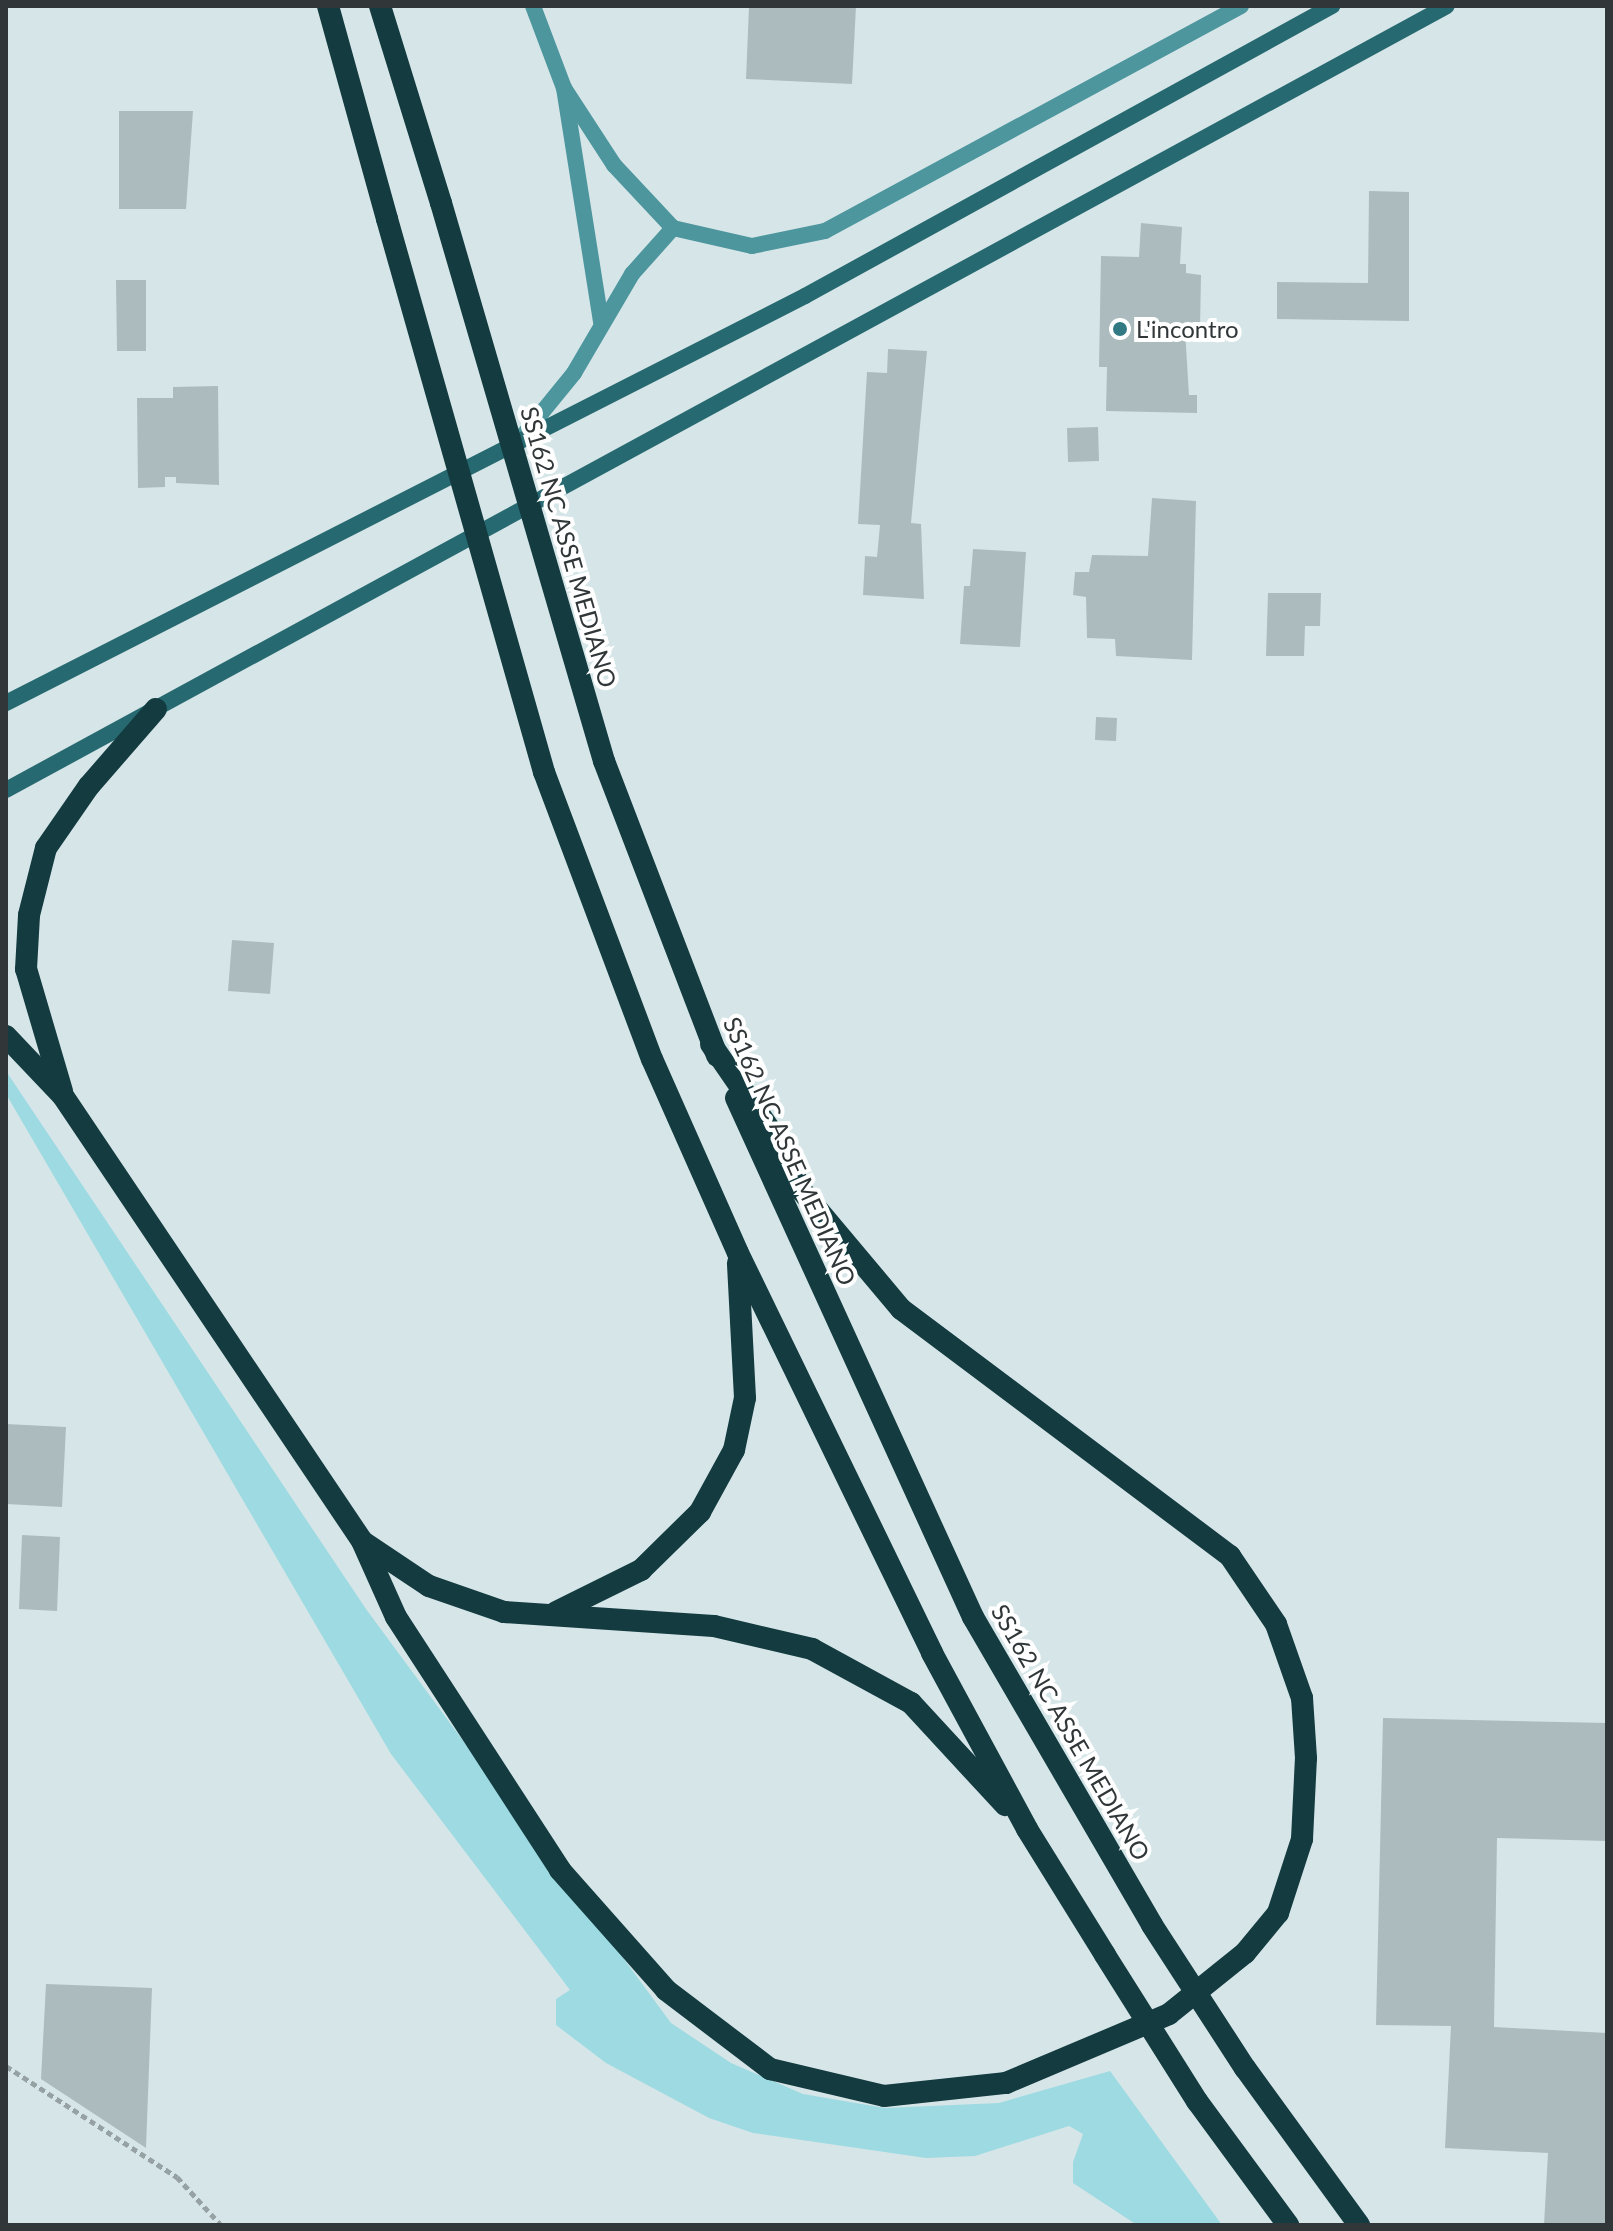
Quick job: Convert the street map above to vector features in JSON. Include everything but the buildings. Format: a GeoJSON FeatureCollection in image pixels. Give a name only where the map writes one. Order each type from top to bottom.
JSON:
{"type":"FeatureCollection","features":[{"type":"Feature","properties":{"kind":"highway"},"geometry":{"type":"LineString","coordinates":[[328,6],[544,772],[652,1059],[738,1253],[932,1653],[1027,1829],[1197,2101],[1288,2225]]}},
{"type":"Feature","properties":{"kind":"highway","name":"SS162 NC ASSE MEDIANO"},"geometry":{"type":"LineString","coordinates":[[380,6],[441,203],[604,761],[711,1044],[973,1617],[1152,1925],[1245,2068],[1359,2225]]}},
{"type":"Feature","properties":{"kind":"highway"},"geometry":{"type":"LineString","coordinates":[[387,6],[388,37]]}},
{"type":"Feature","properties":{"kind":"highway"},"geometry":{"type":"LineString","coordinates":[[63,1096],[26,969],[33,902],[46,848],[89,786],[156,709]]}},
{"type":"Feature","properties":{"kind":"highway"},"geometry":{"type":"LineString","coordinates":[[6,1036],[63,1096],[362,1541],[396,1617],[560,1870],[666,1990],[770,2069],[884,2096],[1006,2083],[1169,2014],[1245,1953],[1278,1913],[1302,1839],[1306,1758],[1302,1698],[1276,1624],[1230,1556],[901,1309],[802,1191],[773,1134],[711,1044]]}},
{"type":"Feature","properties":{"kind":"highway"},"geometry":{"type":"LineString","coordinates":[[554,1613],[641,1570],[700,1512],[734,1450],[745,1398],[738,1253]]}},
{"type":"Feature","properties":{"kind":"highway"},"geometry":{"type":"LineString","coordinates":[[362,1541],[429,1586],[504,1612],[714,1626],[812,1649],[911,1703],[1027,1829]]}},
{"type":"Feature","properties":{"kind":"main road"},"geometry":{"type":"LineString","coordinates":[[6,703],[123,639],[516,445],[805,296],[1332,6]]}},
{"type":"Feature","properties":{"kind":"main road"},"geometry":{"type":"LineString","coordinates":[[6,790],[1447,6]]}},
{"type":"Feature","properties":{"kind":"street"},"geometry":{"type":"LineString","coordinates":[[533,6],[564,88],[601,322]]}},
{"type":"Feature","properties":{"kind":"street"},"geometry":{"type":"LineString","coordinates":[[564,88],[614,165],[673,228],[752,246],[825,231],[1241,6]]}},
{"type":"Feature","properties":{"kind":"street"},"geometry":{"type":"LineString","coordinates":[[516,445],[574,373],[601,322],[632,274],[673,228]]}},
{"type":"Feature","properties":{"kind":"path"},"geometry":{"type":"LineString","coordinates":[[6,2066],[177,2177],[221,2225]]}},
{"type":"Feature","properties":{"kind":"shaded area"},"geometry":{"type":"Polygon","coordinates":[[[6,1071],[366,1609],[671,2023],[731,2063],[803,2094],[885,2108],[999,2103],[1110,2071],[1222,2225],[1137,2225],[1073,2183],[1073,2162],[1083,2134],[1069,2126],[975,2156],[926,2158],[753,2133],[709,2118],[606,2063],[556,2025],[556,1999],[570,1990],[391,1754],[6,1094],[6,1071]]]}},
{"type":"Feature","properties":{"kind":"place","name":"L'incontro"},"geometry":{"type":"Point","coordinates":[1120,329]}}]}
